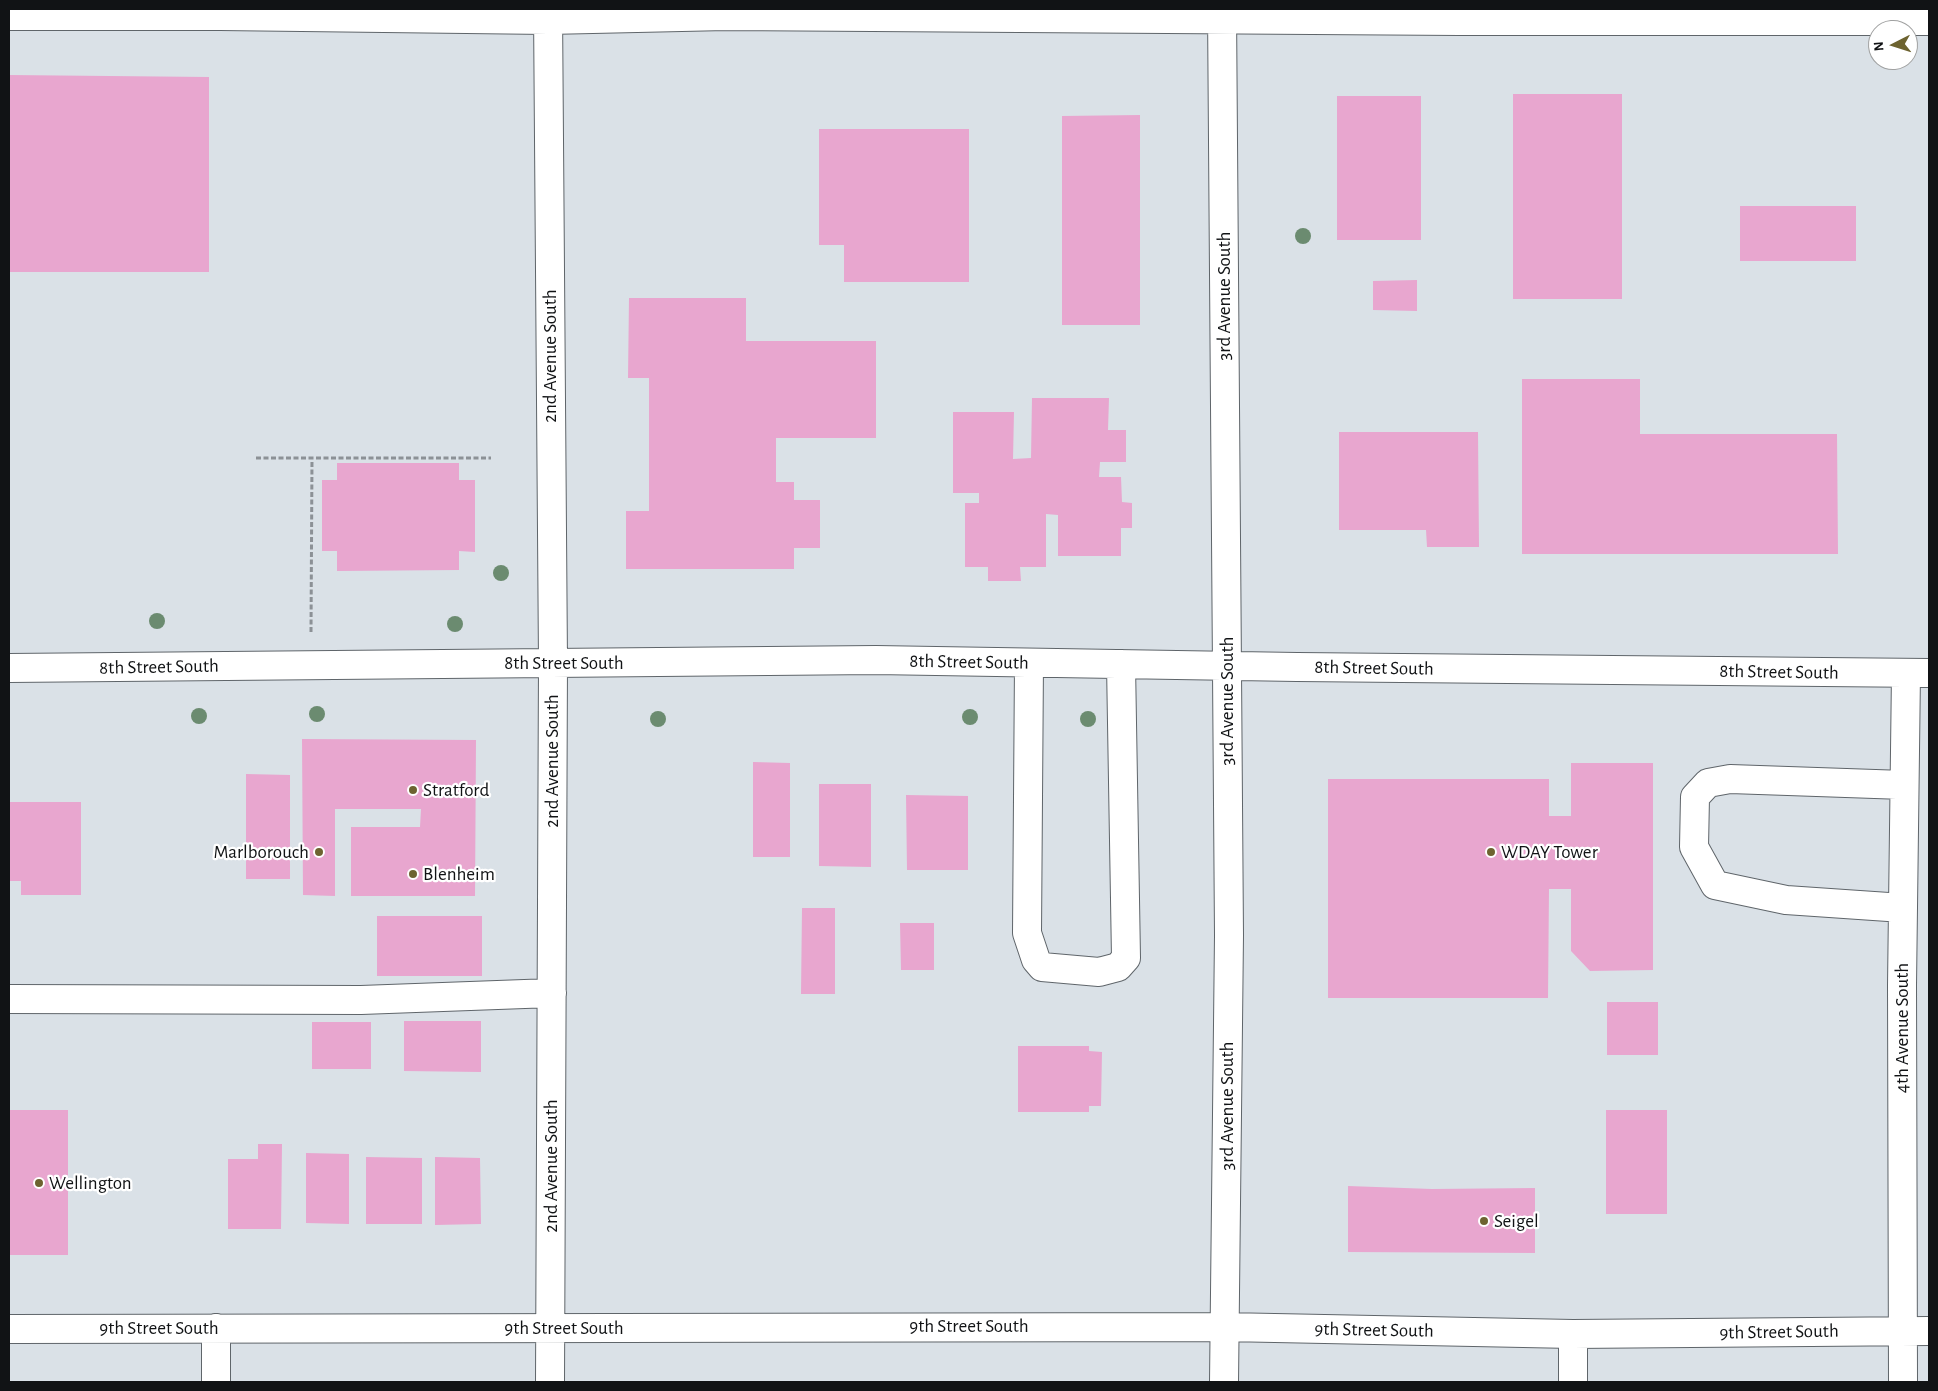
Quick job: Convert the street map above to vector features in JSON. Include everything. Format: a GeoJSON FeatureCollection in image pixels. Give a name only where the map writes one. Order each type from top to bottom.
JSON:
{"type":"FeatureCollection","features":[{"type":"Feature","properties":{"kind":"street","name":"2nd Avenue South"},"geometry":{"type":"LineString","coordinates":[[548,14],[553,663],[550,1382]]}},
{"type":"Feature","properties":{"kind":"street"},"geometry":{"type":"LineString","coordinates":[[9,16],[1222,14],[1929,21]]}},
{"type":"Feature","properties":{"kind":"street","name":"3rd Avenue South"},"geometry":{"type":"LineString","coordinates":[[1222,14],[1229,935],[1224,1382]]}},
{"type":"Feature","properties":{"kind":"street","name":"8th Street South"},"geometry":{"type":"LineString","coordinates":[[9,668],[876,660],[1227,666],[1918,673]]}},
{"type":"Feature","properties":{"kind":"street"},"geometry":{"type":"LineString","coordinates":[[1029,663],[1027,933],[1036,960],[1042,967],[1099,972],[1118,966],[1126,958],[1121,664]]}},
{"type":"Feature","properties":{"kind":"street","name":"4th Avenue South"},"geometry":{"type":"LineString","coordinates":[[1903,1382],[1916,1331],[1903,908],[1904,785],[1918,673]]}},
{"type":"Feature","properties":{"kind":"street"},"geometry":{"type":"LineString","coordinates":[[1903,908],[1786,900],[1715,885],[1694,847],[1695,797],[1708,782],[1730,779],[1904,785]]}},
{"type":"Feature","properties":{"kind":"street"},"geometry":{"type":"LineString","coordinates":[[9,1000],[362,1000],[552,993]]}},
{"type":"Feature","properties":{"kind":"street","name":"9th Street South"},"geometry":{"type":"LineString","coordinates":[[9,1329],[1225,1327],[1573,1334],[1916,1331]]}},
{"type":"Feature","properties":{"kind":"street"},"geometry":{"type":"LineString","coordinates":[[216,1328],[216,1382]]}},
{"type":"Feature","properties":{"kind":"street"},"geometry":{"type":"LineString","coordinates":[[1573,1334],[1573,1382]]}},
{"type":"Feature","properties":{"kind":"path"},"geometry":{"type":"LineString","coordinates":[[256,458],[491,458]]}},
{"type":"Feature","properties":{"kind":"path"},"geometry":{"type":"LineString","coordinates":[[311,666],[312,458]]}},
{"type":"Feature","properties":{"kind":"building"},"geometry":{"type":"Polygon","coordinates":[[[9,75],[209,77],[209,272],[9,272],[9,75]]]}},
{"type":"Feature","properties":{"kind":"building"},"geometry":{"type":"Polygon","coordinates":[[[1513,94],[1622,94],[1622,299],[1513,299],[1513,94]]]}},
{"type":"Feature","properties":{"kind":"building"},"geometry":{"type":"Polygon","coordinates":[[[1337,96],[1421,96],[1421,240],[1337,240],[1337,96]]]}},
{"type":"Feature","properties":{"kind":"building"},"geometry":{"type":"Polygon","coordinates":[[[1140,115],[1140,325],[1062,325],[1062,116],[1140,115]]]}},
{"type":"Feature","properties":{"kind":"building"},"geometry":{"type":"Polygon","coordinates":[[[819,129],[969,129],[969,282],[844,282],[844,245],[819,245],[819,129]]]}},
{"type":"Feature","properties":{"kind":"building"},"geometry":{"type":"Polygon","coordinates":[[[1740,206],[1856,206],[1856,261],[1740,261],[1740,206]]]}},
{"type":"Feature","properties":{"kind":"building"},"geometry":{"type":"Polygon","coordinates":[[[1417,280],[1417,311],[1373,310],[1373,281],[1417,280]]]}},
{"type":"Feature","properties":{"kind":"building"},"geometry":{"type":"Polygon","coordinates":[[[629,298],[746,298],[746,341],[876,341],[876,438],[776,438],[776,482],[794,482],[794,500],[820,500],[820,548],[794,548],[794,569],[626,569],[626,511],[649,511],[649,378],[628,378],[629,298]]]}},
{"type":"Feature","properties":{"kind":"building"},"geometry":{"type":"Polygon","coordinates":[[[1522,379],[1640,379],[1640,434],[1837,434],[1838,554],[1522,554],[1522,379]]]}},
{"type":"Feature","properties":{"kind":"building"},"geometry":{"type":"Polygon","coordinates":[[[1032,398],[1109,398],[1108,430],[1126,430],[1126,462],[1100,462],[1099,477],[1121,477],[1122,502],[1132,503],[1132,528],[1121,528],[1121,556],[1058,556],[1058,515],[1046,514],[1046,567],[1020,567],[1021,581],[988,581],[988,567],[965,567],[965,503],[979,503],[979,493],[953,493],[953,412],[1014,412],[1013,459],[1031,458],[1032,398]]]}},
{"type":"Feature","properties":{"kind":"building"},"geometry":{"type":"Polygon","coordinates":[[[1339,432],[1478,432],[1479,547],[1427,547],[1426,530],[1339,530],[1339,432]]]}},
{"type":"Feature","properties":{"kind":"building"},"geometry":{"type":"Polygon","coordinates":[[[337,463],[459,463],[459,480],[475,480],[475,552],[459,551],[459,570],[337,571],[337,551],[322,551],[322,480],[337,480],[337,463]]]}},
{"type":"Feature","properties":{"kind":"building"},"geometry":{"type":"Polygon","coordinates":[[[302,739],[476,740],[475,896],[351,896],[351,827],[420,827],[421,809],[335,809],[335,896],[303,895],[302,739]]]}},
{"type":"Feature","properties":{"kind":"building"},"geometry":{"type":"Polygon","coordinates":[[[753,762],[790,763],[790,857],[753,857],[753,762]]]}},
{"type":"Feature","properties":{"kind":"building","name":"WDAY Tower"},"geometry":{"type":"Polygon","coordinates":[[[1571,763],[1653,763],[1653,970],[1590,971],[1571,951],[1571,889],[1549,889],[1548,998],[1328,998],[1328,779],[1549,779],[1549,816],[1571,816],[1571,763]]]}},
{"type":"Feature","properties":{"kind":"building"},"geometry":{"type":"Polygon","coordinates":[[[246,774],[290,775],[290,879],[246,879],[246,774]]]}},
{"type":"Feature","properties":{"kind":"building"},"geometry":{"type":"Polygon","coordinates":[[[819,784],[871,784],[871,867],[819,866],[819,784]]]}},
{"type":"Feature","properties":{"kind":"building"},"geometry":{"type":"Polygon","coordinates":[[[906,795],[968,796],[968,870],[907,870],[906,795]]]}},
{"type":"Feature","properties":{"kind":"building"},"geometry":{"type":"Polygon","coordinates":[[[9,802],[81,802],[81,895],[21,895],[21,881],[9,881],[9,802]]]}},
{"type":"Feature","properties":{"kind":"building"},"geometry":{"type":"Polygon","coordinates":[[[802,908],[835,908],[835,994],[801,994],[802,908]]]}},
{"type":"Feature","properties":{"kind":"building"},"geometry":{"type":"Polygon","coordinates":[[[377,916],[482,916],[482,976],[377,976],[377,916]]]}},
{"type":"Feature","properties":{"kind":"building"},"geometry":{"type":"Polygon","coordinates":[[[900,923],[934,923],[934,970],[901,970],[900,923]]]}},
{"type":"Feature","properties":{"kind":"building"},"geometry":{"type":"Polygon","coordinates":[[[1607,1002],[1658,1002],[1658,1055],[1607,1055],[1607,1002]]]}},
{"type":"Feature","properties":{"kind":"building"},"geometry":{"type":"Polygon","coordinates":[[[404,1021],[481,1021],[481,1072],[404,1071],[404,1021]]]}},
{"type":"Feature","properties":{"kind":"building"},"geometry":{"type":"Polygon","coordinates":[[[312,1022],[371,1022],[371,1069],[312,1069],[312,1022]]]}},
{"type":"Feature","properties":{"kind":"building"},"geometry":{"type":"Polygon","coordinates":[[[1018,1046],[1089,1046],[1089,1051],[1102,1052],[1101,1106],[1089,1106],[1089,1112],[1018,1112],[1018,1046]]]}},
{"type":"Feature","properties":{"kind":"building","name":"Wellington"},"geometry":{"type":"Polygon","coordinates":[[[9,1110],[68,1110],[68,1255],[9,1255],[9,1110]]]}},
{"type":"Feature","properties":{"kind":"building"},"geometry":{"type":"Polygon","coordinates":[[[1606,1110],[1667,1110],[1667,1214],[1606,1214],[1606,1110]]]}},
{"type":"Feature","properties":{"kind":"building"},"geometry":{"type":"Polygon","coordinates":[[[258,1144],[282,1144],[281,1229],[228,1229],[228,1159],[258,1159],[258,1144]]]}},
{"type":"Feature","properties":{"kind":"building"},"geometry":{"type":"Polygon","coordinates":[[[306,1153],[349,1154],[349,1224],[306,1223],[306,1153]]]}},
{"type":"Feature","properties":{"kind":"building"},"geometry":{"type":"Polygon","coordinates":[[[366,1157],[422,1158],[422,1224],[366,1224],[366,1157]]]}},
{"type":"Feature","properties":{"kind":"building"},"geometry":{"type":"Polygon","coordinates":[[[435,1157],[480,1158],[481,1224],[435,1225],[435,1157]]]}},
{"type":"Feature","properties":{"kind":"building"},"geometry":{"type":"Polygon","coordinates":[[[1348,1186],[1432,1189],[1535,1188],[1535,1253],[1348,1252],[1348,1186]]]}},
{"type":"Feature","properties":{"kind":"place","name":"Stratford"},"geometry":{"type":"Point","coordinates":[413,790]}},
{"type":"Feature","properties":{"kind":"place","name":"Marlborouch"},"geometry":{"type":"Point","coordinates":[319,852]}},
{"type":"Feature","properties":{"kind":"place","name":"WDAY Tower"},"geometry":{"type":"Point","coordinates":[1491,852]}},
{"type":"Feature","properties":{"kind":"place","name":"Blenheim"},"geometry":{"type":"Point","coordinates":[413,874]}},
{"type":"Feature","properties":{"kind":"place","name":"Wellington"},"geometry":{"type":"Point","coordinates":[39,1183]}},
{"type":"Feature","properties":{"kind":"place","name":"Seigel"},"geometry":{"type":"Point","coordinates":[1484,1221]}}]}
